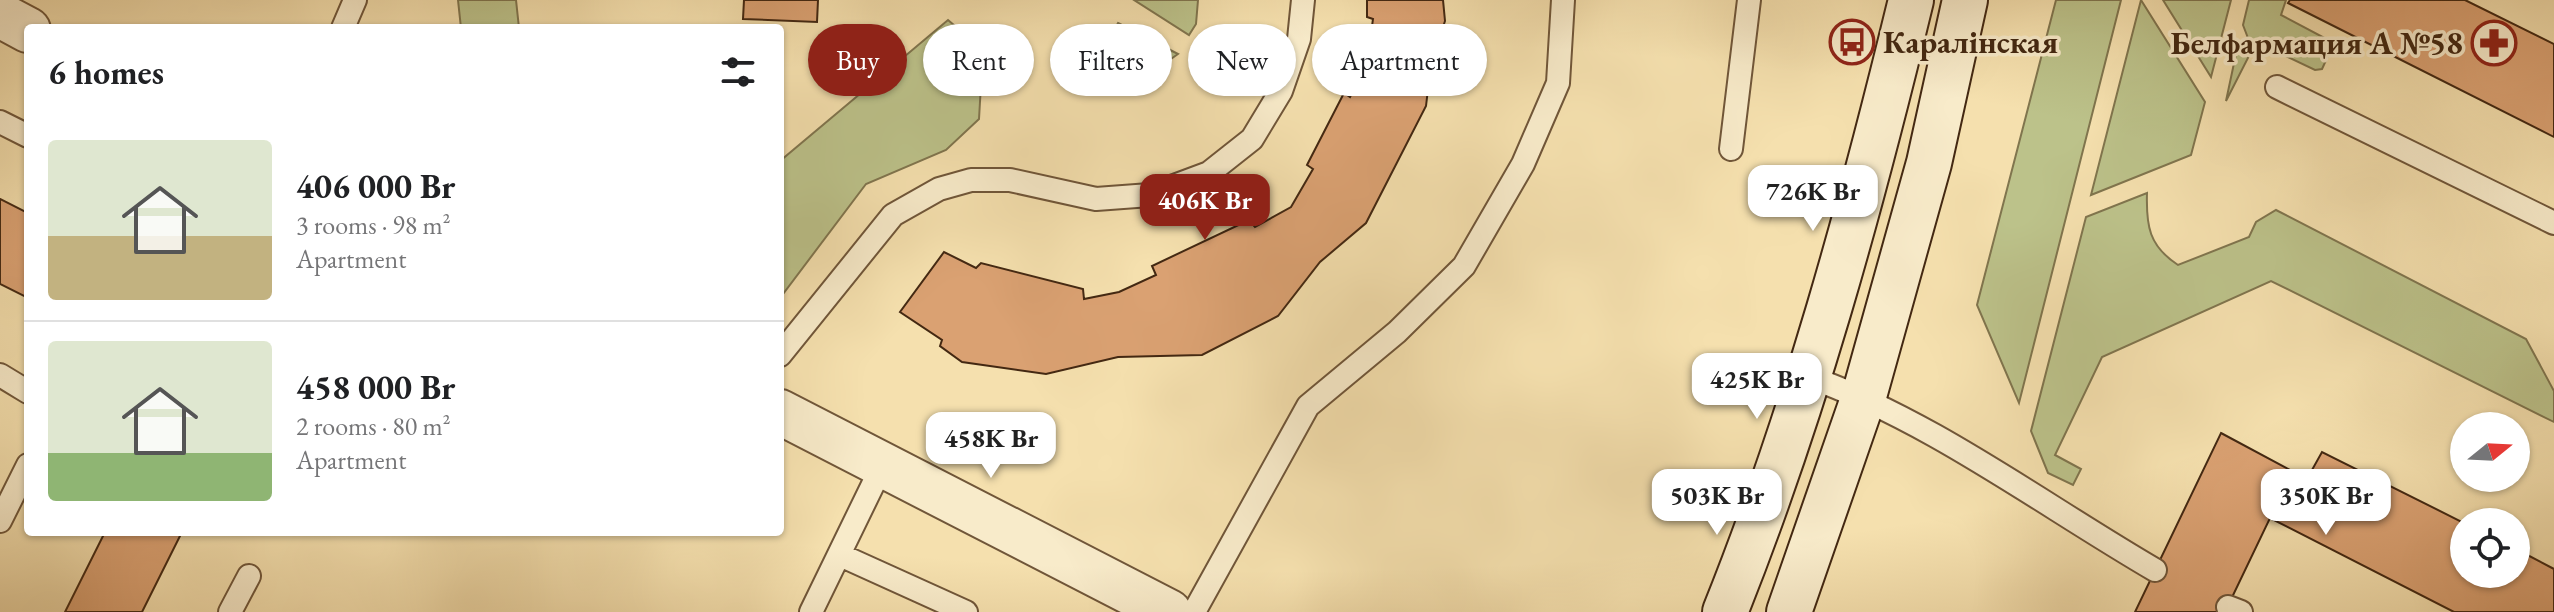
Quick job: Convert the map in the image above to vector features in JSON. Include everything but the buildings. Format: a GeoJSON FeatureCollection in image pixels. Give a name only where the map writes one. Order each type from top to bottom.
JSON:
{"type":"FeatureCollection","features":[{"type":"Feature","properties":{"kind":"main road"},"geometry":{"type":"LineString","coordinates":[[1725,612],[1772,487],[1807,376],[1911,0]]}},
{"type":"Feature","properties":{"kind":"main road"},"geometry":{"type":"LineString","coordinates":[[1789,612],[1864,396],[1929,163],[1965,0]]}},
{"type":"Feature","properties":{"kind":"main road"},"geometry":{"type":"LineString","coordinates":[[0,15],[24,28]]}},
{"type":"Feature","properties":{"kind":"main road"},"geometry":{"type":"LineString","coordinates":[[784,414],[1169,612]]}},
{"type":"Feature","properties":{"kind":"lane"},"geometry":{"type":"LineString","coordinates":[[345,24],[355,0]]}},
{"type":"Feature","properties":{"kind":"lane"},"geometry":{"type":"LineString","coordinates":[[784,350],[893,215],[939,189],[971,180],[1010,180],[1096,199],[1150,195],[1209,173],[1252,139],[1281,91],[1299,39],[1303,0]]}},
{"type":"Feature","properties":{"kind":"lane"},"geometry":{"type":"LineString","coordinates":[[1194,612],[1308,406],[1397,332],[1464,266],[1523,164],[1558,83],[1563,0]]}},
{"type":"Feature","properties":{"kind":"lane"},"geometry":{"type":"LineString","coordinates":[[1731,149],[1749,0]]}},
{"type":"Feature","properties":{"kind":"lane"},"geometry":{"type":"LineString","coordinates":[[2277,87],[2554,223]]}},
{"type":"Feature","properties":{"kind":"lane"},"geometry":{"type":"LineString","coordinates":[[0,122],[24,134]]}},
{"type":"Feature","properties":{"kind":"lane"},"geometry":{"type":"LineString","coordinates":[[0,375],[24,390]]}},
{"type":"Feature","properties":{"kind":"lane"},"geometry":{"type":"LineString","coordinates":[[1807,376],[1864,396],[1925,429],[2155,570]]}},
{"type":"Feature","properties":{"kind":"lane"},"geometry":{"type":"LineString","coordinates":[[811,612],[883,464]]}},
{"type":"Feature","properties":{"kind":"lane"},"geometry":{"type":"LineString","coordinates":[[0,521],[24,473]]}},
{"type":"Feature","properties":{"kind":"lane"},"geometry":{"type":"LineString","coordinates":[[840,555],[966,612]]}},
{"type":"Feature","properties":{"kind":"lane"},"geometry":{"type":"LineString","coordinates":[[230,612],[249,576]]}},
{"type":"Feature","properties":{"kind":"green space"},"geometry":{"type":"Polygon","coordinates":[[[458,0],[516,0],[519,24],[461,24],[458,0]]]}},
{"type":"Feature","properties":{"kind":"green space"},"geometry":{"type":"Polygon","coordinates":[[[1134,0],[1198,0],[1196,24],[1188,24],[1188,34],[1134,0]]]}},
{"type":"Feature","properties":{"kind":"green space"},"geometry":{"type":"Polygon","coordinates":[[[2056,0],[2121,0],[2019,403],[1977,305],[2056,0]]]}},
{"type":"Feature","properties":{"kind":"green space"},"geometry":{"type":"Polygon","coordinates":[[[2141,0],[2205,102],[2191,155],[2091,195],[2141,0]]]}},
{"type":"Feature","properties":{"kind":"green space"},"geometry":{"type":"Polygon","coordinates":[[[2163,0],[2231,0],[2211,77],[2163,0]]]}},
{"type":"Feature","properties":{"kind":"green space"},"geometry":{"type":"Polygon","coordinates":[[[2249,0],[2286,0],[2281,15],[2334,43],[2322,69],[2315,70],[2248,38],[2243,25],[2249,0]]]}},
{"type":"Feature","properties":{"kind":"green space"},"geometry":{"type":"Polygon","coordinates":[[[923,41],[923,96],[980,96],[979,119],[946,150],[866,184],[784,293],[784,158],[857,96],[907,96],[907,54],[923,41]]]}},
{"type":"Feature","properties":{"kind":"green space"},"geometry":{"type":"Polygon","coordinates":[[[2246,47],[2252,50],[2226,101],[2237,49],[2246,47]]]}},
{"type":"Feature","properties":{"kind":"green space"},"geometry":{"type":"Polygon","coordinates":[[[2147,193],[2151,234],[2161,250],[2178,265],[2249,237],[2256,222],[2276,210],[2526,339],[2554,391],[2554,422],[2271,281],[2102,357],[2055,455],[2081,469],[2073,485],[2048,473],[2031,431],[2086,217],[2147,193]]]}},
{"type":"Feature","properties":{"kind":"place","name":"Каралінская"},"geometry":{"type":"Point","coordinates":[1852,42]}},
{"type":"Feature","properties":{"kind":"place","name":"Белфармация А №58"},"geometry":{"type":"Point","coordinates":[2494,43]}}]}
